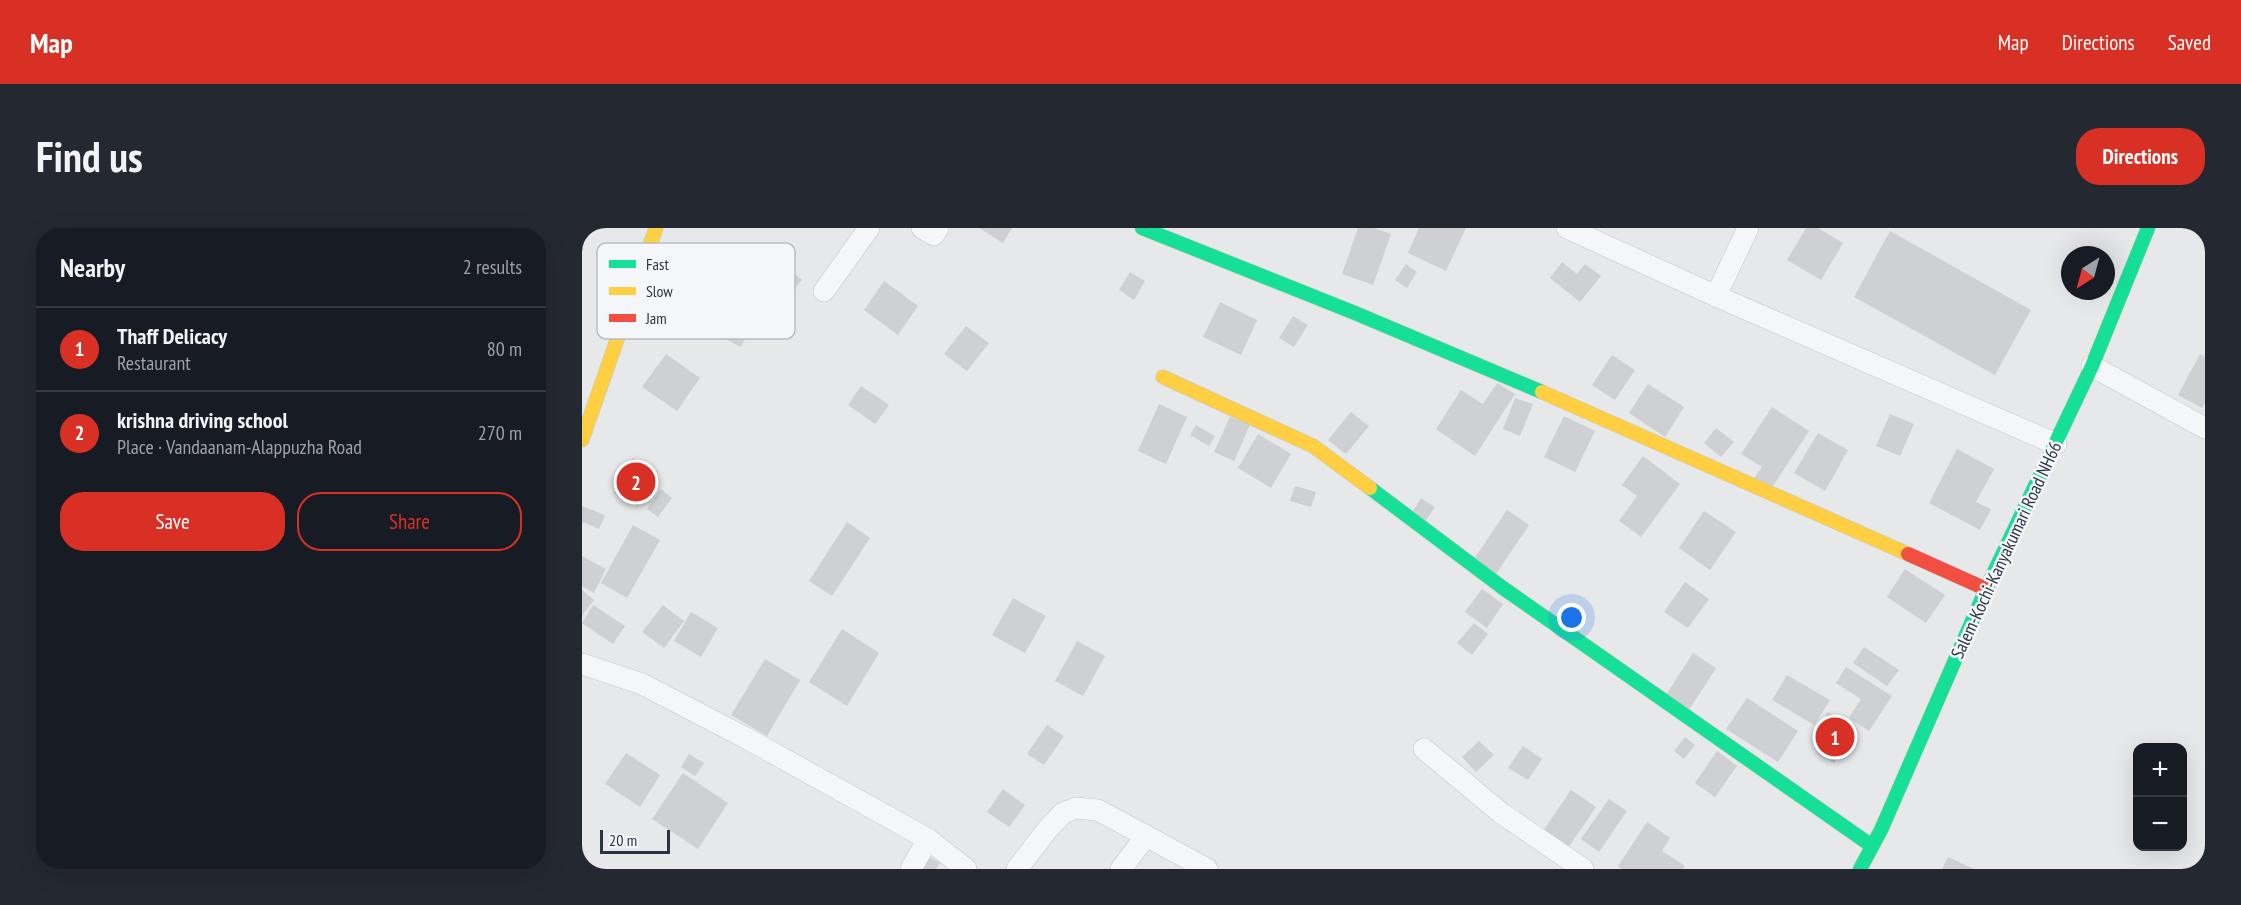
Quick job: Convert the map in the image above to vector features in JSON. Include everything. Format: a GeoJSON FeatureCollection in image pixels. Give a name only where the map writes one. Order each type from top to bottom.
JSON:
{"type":"FeatureCollection","features":[{"type":"Feature","properties":{"kind":"main road"},"geometry":{"type":"LineString","coordinates":[[651,243],[656,228]]}},
{"type":"Feature","properties":{"kind":"main road"},"geometry":{"type":"LineString","coordinates":[[1142,228],[1269,276],[1643,436],[1986,589]]}},
{"type":"Feature","properties":{"kind":"main road","name":"Salem-Kochi-Kanyakumari Road NH66"},"geometry":{"type":"LineString","coordinates":[[1860,869],[1986,589],[2092,366],[2148,228]]}},
{"type":"Feature","properties":{"kind":"main road"},"geometry":{"type":"LineString","coordinates":[[582,440],[617,339]]}},
{"type":"Feature","properties":{"kind":"main road"},"geometry":{"type":"LineString","coordinates":[[1163,377],[1313,446],[1503,588],[1872,846]]}},
{"type":"Feature","properties":{"kind":"street"},"geometry":{"type":"LineString","coordinates":[[824,291],[869,228]]}},
{"type":"Feature","properties":{"kind":"street"},"geometry":{"type":"LineString","coordinates":[[922,228],[934,235],[938,228]]}},
{"type":"Feature","properties":{"kind":"street"},"geometry":{"type":"LineString","coordinates":[[1567,228],[1716,296],[2056,444]]}},
{"type":"Feature","properties":{"kind":"street"},"geometry":{"type":"LineString","coordinates":[[1716,296],[1748,228]]}},
{"type":"Feature","properties":{"kind":"street"},"geometry":{"type":"LineString","coordinates":[[2092,366],[2205,428]]}},
{"type":"Feature","properties":{"kind":"street"},"geometry":{"type":"LineString","coordinates":[[582,664],[642,684],[928,839],[966,869]]}},
{"type":"Feature","properties":{"kind":"street"},"geometry":{"type":"LineString","coordinates":[[1424,750],[1502,813],[1583,869]]}},
{"type":"Feature","properties":{"kind":"street"},"geometry":{"type":"LineString","coordinates":[[1017,869],[1063,813],[1076,808],[1098,810],[1207,869]]}},
{"type":"Feature","properties":{"kind":"street"},"geometry":{"type":"LineString","coordinates":[[1121,869],[1146,836]]}},
{"type":"Feature","properties":{"kind":"street"},"geometry":{"type":"LineString","coordinates":[[910,869],[928,839]]}},
{"type":"Feature","properties":{"kind":"building"},"geometry":{"type":"Polygon","coordinates":[[[979,228],[1012,228],[1003,243],[979,228]]]}},
{"type":"Feature","properties":{"kind":"building"},"geometry":{"type":"Polygon","coordinates":[[[1358,228],[1374,228],[1391,234],[1373,285],[1342,274],[1358,228]]]}},
{"type":"Feature","properties":{"kind":"building"},"geometry":{"type":"Polygon","coordinates":[[[1419,228],[1466,228],[1446,271],[1408,253],[1419,228]]]}},
{"type":"Feature","properties":{"kind":"building"},"geometry":{"type":"Polygon","coordinates":[[[1806,228],[1818,228],[1843,243],[1821,280],[1787,260],[1806,228]]]}},
{"type":"Feature","properties":{"kind":"building"},"geometry":{"type":"Polygon","coordinates":[[[1890,231],[2031,310],[1995,375],[1854,297],[1890,231]]]}},
{"type":"Feature","properties":{"kind":"building"},"geometry":{"type":"Polygon","coordinates":[[[1562,262],[1577,274],[1585,264],[1601,276],[1580,302],[1550,278],[1562,262]]]}},
{"type":"Feature","properties":{"kind":"building"},"geometry":{"type":"Polygon","coordinates":[[[1406,264],[1417,272],[1407,288],[1395,280],[1406,264]]]}},
{"type":"Feature","properties":{"kind":"building"},"geometry":{"type":"Polygon","coordinates":[[[1130,272],[1145,281],[1134,300],[1119,290],[1130,272]]]}},
{"type":"Feature","properties":{"kind":"building"},"geometry":{"type":"Polygon","coordinates":[[[795,274],[802,280],[795,289],[795,274]]]}},
{"type":"Feature","properties":{"kind":"building"},"geometry":{"type":"Polygon","coordinates":[[[884,281],[918,306],[898,335],[864,310],[884,281]]]}},
{"type":"Feature","properties":{"kind":"building"},"geometry":{"type":"Polygon","coordinates":[[[1220,302],[1257,320],[1241,355],[1203,337],[1220,302]]]}},
{"type":"Feature","properties":{"kind":"building"},"geometry":{"type":"Polygon","coordinates":[[[1293,316],[1308,325],[1294,347],[1279,338],[1293,316]]]}},
{"type":"Feature","properties":{"kind":"building"},"geometry":{"type":"Polygon","coordinates":[[[966,326],[989,343],[967,371],[944,354],[966,326]]]}},
{"type":"Feature","properties":{"kind":"building"},"geometry":{"type":"Polygon","coordinates":[[[726,339],[745,339],[741,347],[726,339]]]}},
{"type":"Feature","properties":{"kind":"building"},"geometry":{"type":"Polygon","coordinates":[[[666,354],[700,378],[677,411],[642,387],[666,354]]]}},
{"type":"Feature","properties":{"kind":"building"},"geometry":{"type":"Polygon","coordinates":[[[2200,354],[2205,357],[2205,403],[2202,408],[2178,395],[2200,354]]]}},
{"type":"Feature","properties":{"kind":"building"},"geometry":{"type":"Polygon","coordinates":[[[1612,355],[1635,370],[1615,400],[1592,385],[1612,355]]]}},
{"type":"Feature","properties":{"kind":"building"},"geometry":{"type":"Polygon","coordinates":[[[1497,383],[1515,394],[1475,456],[1436,429],[1461,390],[1483,404],[1497,383]]]}},
{"type":"Feature","properties":{"kind":"building"},"geometry":{"type":"Polygon","coordinates":[[[1648,384],[1684,407],[1665,437],[1629,413],[1648,384]]]}},
{"type":"Feature","properties":{"kind":"building"},"geometry":{"type":"Polygon","coordinates":[[[861,386],[889,405],[875,424],[848,405],[861,386]]]}},
{"type":"Feature","properties":{"kind":"building"},"geometry":{"type":"Polygon","coordinates":[[[1515,398],[1533,404],[1520,436],[1503,429],[1515,398]]]}},
{"type":"Feature","properties":{"kind":"building"},"geometry":{"type":"Polygon","coordinates":[[[1159,404],[1187,417],[1166,464],[1138,451],[1159,404]]]}},
{"type":"Feature","properties":{"kind":"building"},"geometry":{"type":"Polygon","coordinates":[[[1772,407],[1809,431],[1771,489],[1754,478],[1762,467],[1741,454],[1772,407]]]}},
{"type":"Feature","properties":{"kind":"building"},"geometry":{"type":"Polygon","coordinates":[[[1351,412],[1369,426],[1346,454],[1328,440],[1351,412]]]}},
{"type":"Feature","properties":{"kind":"building"},"geometry":{"type":"Polygon","coordinates":[[[1890,414],[1914,424],[1900,456],[1876,446],[1890,414]]]}},
{"type":"Feature","properties":{"kind":"building"},"geometry":{"type":"Polygon","coordinates":[[[1564,416],[1595,431],[1575,472],[1544,457],[1564,416]]]}},
{"type":"Feature","properties":{"kind":"building"},"geometry":{"type":"Polygon","coordinates":[[[1230,417],[1250,425],[1234,461],[1214,452],[1230,417]]]}},
{"type":"Feature","properties":{"kind":"building"},"geometry":{"type":"Polygon","coordinates":[[[1196,425],[1215,436],[1209,446],[1190,435],[1196,425]]]}},
{"type":"Feature","properties":{"kind":"building"},"geometry":{"type":"Polygon","coordinates":[[[1716,428],[1734,442],[1721,457],[1704,443],[1716,428]]]}},
{"type":"Feature","properties":{"kind":"building"},"geometry":{"type":"Polygon","coordinates":[[[1818,433],[1848,450],[1825,491],[1794,473],[1818,433]]]}},
{"type":"Feature","properties":{"kind":"building"},"geometry":{"type":"Polygon","coordinates":[[[1258,434],[1291,454],[1271,488],[1238,468],[1258,434]]]}},
{"type":"Feature","properties":{"kind":"building"},"geometry":{"type":"Polygon","coordinates":[[[1957,449],[1994,469],[1976,502],[1991,509],[1980,530],[1929,503],[1957,449]]]}},
{"type":"Feature","properties":{"kind":"building"},"geometry":{"type":"Polygon","coordinates":[[[1643,456],[1680,484],[1641,537],[1619,521],[1637,496],[1622,485],[1643,456]]]}},
{"type":"Feature","properties":{"kind":"building"},"geometry":{"type":"Polygon","coordinates":[[[633,458],[657,472],[638,506],[614,493],[633,458]]]}},
{"type":"Feature","properties":{"kind":"building"},"geometry":{"type":"Polygon","coordinates":[[[1295,486],[1316,492],[1311,507],[1290,501],[1295,486]]]}},
{"type":"Feature","properties":{"kind":"building"},"geometry":{"type":"Polygon","coordinates":[[[661,489],[672,498],[658,517],[647,509],[661,489]]]}},
{"type":"Feature","properties":{"kind":"building"},"geometry":{"type":"Polygon","coordinates":[[[1421,498],[1435,507],[1424,523],[1411,514],[1421,498]]]}},
{"type":"Feature","properties":{"kind":"building"},"geometry":{"type":"Polygon","coordinates":[[[582,506],[605,515],[599,529],[582,522],[582,506]]]}},
{"type":"Feature","properties":{"kind":"building"},"geometry":{"type":"Polygon","coordinates":[[[1507,510],[1529,525],[1496,574],[1474,559],[1507,510]]]}},
{"type":"Feature","properties":{"kind":"building"},"geometry":{"type":"Polygon","coordinates":[[[1704,511],[1736,532],[1710,570],[1679,548],[1704,511]]]}},
{"type":"Feature","properties":{"kind":"building"},"geometry":{"type":"Polygon","coordinates":[[[847,522],[870,538],[832,596],[809,581],[847,522]]]}},
{"type":"Feature","properties":{"kind":"building"},"geometry":{"type":"Polygon","coordinates":[[[633,525],[660,540],[627,598],[601,583],[633,525]]]}},
{"type":"Feature","properties":{"kind":"building"},"geometry":{"type":"Polygon","coordinates":[[[582,556],[606,569],[594,593],[582,586],[582,556]]]}},
{"type":"Feature","properties":{"kind":"building"},"geometry":{"type":"Polygon","coordinates":[[[1905,569],[1945,595],[1926,623],[1887,597],[1905,569]]]}},
{"type":"Feature","properties":{"kind":"building"},"geometry":{"type":"Polygon","coordinates":[[[1685,582],[1709,599],[1688,628],[1664,612],[1685,582]]]}},
{"type":"Feature","properties":{"kind":"building"},"geometry":{"type":"Polygon","coordinates":[[[1482,589],[1503,604],[1487,628],[1465,612],[1482,589]]]}},
{"type":"Feature","properties":{"kind":"building"},"geometry":{"type":"Polygon","coordinates":[[[582,590],[594,600],[582,616],[582,590]]]}},
{"type":"Feature","properties":{"kind":"building"},"geometry":{"type":"Polygon","coordinates":[[[1013,598],[1046,616],[1025,653],[992,635],[1013,598]]]}},
{"type":"Feature","properties":{"kind":"building"},"geometry":{"type":"Polygon","coordinates":[[[593,605],[625,626],[613,644],[582,623],[593,605]]]}},
{"type":"Feature","properties":{"kind":"building"},"geometry":{"type":"Polygon","coordinates":[[[663,605],[684,621],[664,648],[642,632],[663,605]]]}},
{"type":"Feature","properties":{"kind":"building"},"geometry":{"type":"Polygon","coordinates":[[[691,612],[718,628],[701,657],[674,641],[691,612]]]}},
{"type":"Feature","properties":{"kind":"building"},"geometry":{"type":"Polygon","coordinates":[[[1474,623],[1488,634],[1472,655],[1457,643],[1474,623]]]}},
{"type":"Feature","properties":{"kind":"building"},"geometry":{"type":"Polygon","coordinates":[[[842,629],[879,653],[847,706],[809,682],[842,629]]]}},
{"type":"Feature","properties":{"kind":"building"},"geometry":{"type":"Polygon","coordinates":[[[1077,641],[1105,656],[1083,696],[1055,681],[1077,641]]]}},
{"type":"Feature","properties":{"kind":"building"},"geometry":{"type":"Polygon","coordinates":[[[1864,647],[1899,670],[1887,686],[1853,663],[1864,647]]]}},
{"type":"Feature","properties":{"kind":"building"},"geometry":{"type":"Polygon","coordinates":[[[1693,653],[1716,668],[1689,710],[1666,695],[1693,653]]]}},
{"type":"Feature","properties":{"kind":"building"},"geometry":{"type":"Polygon","coordinates":[[[765,659],[800,680],[767,736],[731,715],[765,659]]]}},
{"type":"Feature","properties":{"kind":"building"},"geometry":{"type":"Polygon","coordinates":[[[1846,667],[1892,696],[1869,731],[1849,718],[1861,699],[1836,683],[1846,667]]]}},
{"type":"Feature","properties":{"kind":"building"},"geometry":{"type":"Polygon","coordinates":[[[1787,675],[1830,700],[1814,725],[1772,700],[1787,675]]]}},
{"type":"Feature","properties":{"kind":"building"},"geometry":{"type":"Polygon","coordinates":[[[1747,698],[1798,731],[1778,762],[1726,729],[1747,698]]]}},
{"type":"Feature","properties":{"kind":"building"},"geometry":{"type":"Polygon","coordinates":[[[1828,712],[1855,730],[1834,763],[1818,754],[1826,741],[1814,734],[1828,712]]]}},
{"type":"Feature","properties":{"kind":"building"},"geometry":{"type":"Polygon","coordinates":[[[1047,725],[1064,736],[1044,765],[1027,754],[1047,725]]]}},
{"type":"Feature","properties":{"kind":"building"},"geometry":{"type":"Polygon","coordinates":[[[1685,737],[1695,745],[1684,759],[1674,751],[1685,737]]]}},
{"type":"Feature","properties":{"kind":"building"},"geometry":{"type":"Polygon","coordinates":[[[1479,741],[1494,755],[1476,772],[1462,757],[1479,741]]]}},
{"type":"Feature","properties":{"kind":"building"},"geometry":{"type":"Polygon","coordinates":[[[1523,746],[1542,759],[1528,780],[1508,768],[1523,746]]]}},
{"type":"Feature","properties":{"kind":"building"},"geometry":{"type":"Polygon","coordinates":[[[1717,751],[1737,766],[1715,797],[1695,783],[1717,751]]]}},
{"type":"Feature","properties":{"kind":"building"},"geometry":{"type":"Polygon","coordinates":[[[626,753],[660,775],[640,807],[605,784],[626,753]]]}},
{"type":"Feature","properties":{"kind":"building"},"geometry":{"type":"Polygon","coordinates":[[[689,754],[704,763],[695,776],[681,767],[689,754]]]}},
{"type":"Feature","properties":{"kind":"building"},"geometry":{"type":"Polygon","coordinates":[[[683,773],[728,803],[698,849],[652,819],[683,773]]]}},
{"type":"Feature","properties":{"kind":"building"},"geometry":{"type":"Polygon","coordinates":[[[1003,789],[1025,805],[1009,827],[987,812],[1003,789]]]}},
{"type":"Feature","properties":{"kind":"building"},"geometry":{"type":"Polygon","coordinates":[[[1571,790],[1596,807],[1568,848],[1543,831],[1571,790]]]}},
{"type":"Feature","properties":{"kind":"building"},"geometry":{"type":"Polygon","coordinates":[[[1609,799],[1627,811],[1599,852],[1581,839],[1609,799]]]}},
{"type":"Feature","properties":{"kind":"building"},"geometry":{"type":"Polygon","coordinates":[[[1647,822],[1670,838],[1662,851],[1685,866],[1683,869],[1622,869],[1618,866],[1647,822]]]}},
{"type":"Feature","properties":{"kind":"building"},"geometry":{"type":"Polygon","coordinates":[[[927,855],[940,863],[936,869],[921,869],[927,855]]]}},
{"type":"Feature","properties":{"kind":"building"},"geometry":{"type":"Polygon","coordinates":[[[1948,857],[1974,869],[1942,869],[1948,857]]]}},
{"type":"Feature","properties":{"kind":"traffic: fast"},"geometry":{"type":"LineString","coordinates":[[1142,228],[1355,313],[1542,392]]}},
{"type":"Feature","properties":{"kind":"traffic: fast"},"geometry":{"type":"LineString","coordinates":[[1860,869],[1881,830],[1986,589],[2092,366],[2148,228]]}},
{"type":"Feature","properties":{"kind":"traffic: fast"},"geometry":{"type":"LineString","coordinates":[[1370,488],[1503,588],[1872,846]]}},
{"type":"Feature","properties":{"kind":"traffic: slow"},"geometry":{"type":"LineString","coordinates":[[651,243],[656,228]]}},
{"type":"Feature","properties":{"kind":"traffic: slow"},"geometry":{"type":"LineString","coordinates":[[582,440],[617,339]]}},
{"type":"Feature","properties":{"kind":"traffic: slow"},"geometry":{"type":"LineString","coordinates":[[1163,377],[1313,446],[1370,488]]}},
{"type":"Feature","properties":{"kind":"traffic: slow"},"geometry":{"type":"LineString","coordinates":[[1542,392],[1908,554]]}},
{"type":"Feature","properties":{"kind":"traffic: jam"},"geometry":{"type":"LineString","coordinates":[[1908,554],[1986,589]]}},
{"type":"Feature","properties":{"kind":"place","name":"krishna driving school"},"geometry":{"type":"Point","coordinates":[636,482]}},
{"type":"Feature","properties":{"kind":"place","name":"Thaff Delicacy"},"geometry":{"type":"Point","coordinates":[1835,737]}}]}
